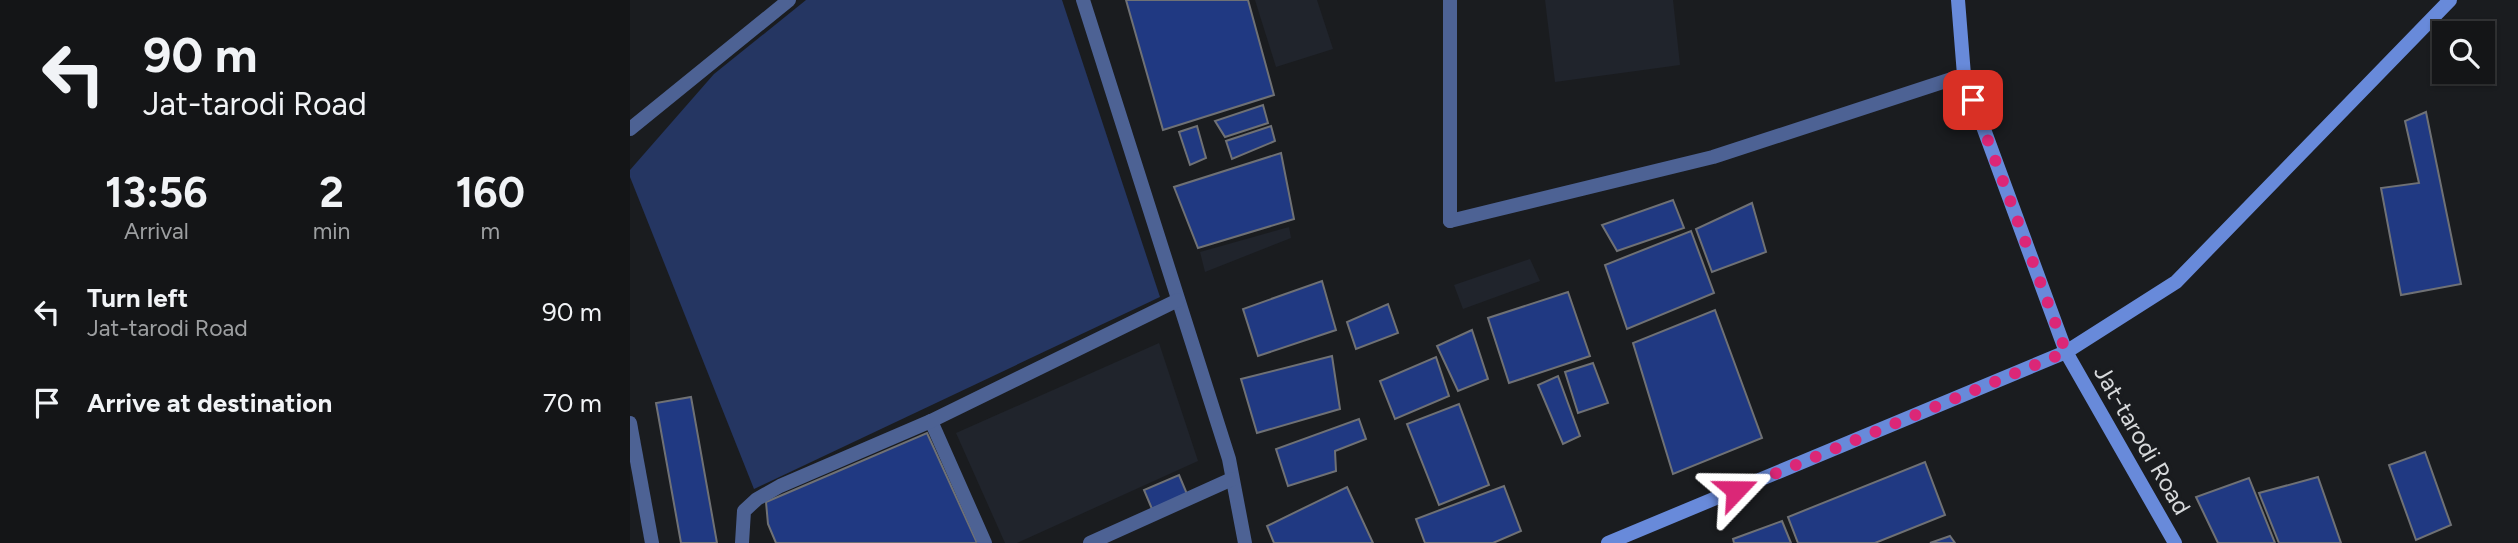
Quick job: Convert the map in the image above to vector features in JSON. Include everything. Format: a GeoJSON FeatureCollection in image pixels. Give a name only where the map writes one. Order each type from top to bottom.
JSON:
{"type":"FeatureCollection","features":[{"type":"Feature","properties":{"kind":"street"},"geometry":{"type":"LineString","coordinates":[[630,129],[789,0]]}},
{"type":"Feature","properties":{"kind":"street"},"geometry":{"type":"LineString","coordinates":[[1083,0],[1228,459],[1245,543]]}},
{"type":"Feature","properties":{"kind":"street"},"geometry":{"type":"LineString","coordinates":[[1450,0],[1450,221],[1713,157],[1964,75]]}},
{"type":"Feature","properties":{"kind":"street","name":"Jat-tarodi Road"},"geometry":{"type":"LineString","coordinates":[[1958,0],[1964,75],[2066,352],[2175,543]]}},
{"type":"Feature","properties":{"kind":"street"},"geometry":{"type":"LineString","coordinates":[[1608,543],[2066,352],[2176,282],[2450,0]]}},
{"type":"Feature","properties":{"kind":"street"},"geometry":{"type":"LineString","coordinates":[[742,543],[744,511],[757,499],[780,486],[931,421],[1178,300]]}},
{"type":"Feature","properties":{"kind":"street"},"geometry":{"type":"LineString","coordinates":[[931,421],[985,543]]}},
{"type":"Feature","properties":{"kind":"street"},"geometry":{"type":"LineString","coordinates":[[630,423],[652,543]]}},
{"type":"Feature","properties":{"kind":"street"},"geometry":{"type":"LineString","coordinates":[[1090,543],[1232,479]]}},
{"type":"Feature","properties":{"kind":"shaded area"},"geometry":{"type":"Polygon","coordinates":[[[806,0],[1062,0],[1160,297],[754,489],[630,177],[630,170],[714,74],[806,0]]]}},
{"type":"Feature","properties":{"kind":"shaded area"},"geometry":{"type":"Polygon","coordinates":[[[1255,0],[1317,0],[1333,49],[1276,67],[1255,0]]]}},
{"type":"Feature","properties":{"kind":"shaded area"},"geometry":{"type":"Polygon","coordinates":[[[1545,0],[1673,0],[1680,65],[1555,82],[1545,0]]]}},
{"type":"Feature","properties":{"kind":"shaded area"},"geometry":{"type":"Polygon","coordinates":[[[1289,227],[1291,238],[1205,272],[1200,252],[1289,227]]]}},
{"type":"Feature","properties":{"kind":"shaded area"},"geometry":{"type":"Polygon","coordinates":[[[1530,259],[1540,281],[1463,309],[1454,285],[1530,259]]]}},
{"type":"Feature","properties":{"kind":"shaded area"},"geometry":{"type":"Polygon","coordinates":[[[1159,343],[1198,461],[1017,543],[1005,543],[956,433],[1159,343]]]}},
{"type":"Feature","properties":{"kind":"building"},"geometry":{"type":"Polygon","coordinates":[[[1126,0],[1248,0],[1274,95],[1163,130],[1126,0]]]}},
{"type":"Feature","properties":{"kind":"building"},"geometry":{"type":"Polygon","coordinates":[[[1263,105],[1268,123],[1225,137],[1215,121],[1263,105]]]}},
{"type":"Feature","properties":{"kind":"building"},"geometry":{"type":"Polygon","coordinates":[[[2426,112],[2461,284],[2401,295],[2381,188],[2419,183],[2405,121],[2426,112]]]}},
{"type":"Feature","properties":{"kind":"building"},"geometry":{"type":"Polygon","coordinates":[[[1197,126],[1206,158],[1190,165],[1179,132],[1197,126]]]}},
{"type":"Feature","properties":{"kind":"building"},"geometry":{"type":"Polygon","coordinates":[[[1271,126],[1275,141],[1232,159],[1226,141],[1271,126]]]}},
{"type":"Feature","properties":{"kind":"building"},"geometry":{"type":"Polygon","coordinates":[[[1281,153],[1294,219],[1198,248],[1174,187],[1281,153]]]}},
{"type":"Feature","properties":{"kind":"building"},"geometry":{"type":"Polygon","coordinates":[[[1673,200],[1684,228],[1617,251],[1602,225],[1673,200]]]}},
{"type":"Feature","properties":{"kind":"building"},"geometry":{"type":"Polygon","coordinates":[[[1752,203],[1766,252],[1712,272],[1696,229],[1752,203]]]}},
{"type":"Feature","properties":{"kind":"building"},"geometry":{"type":"Polygon","coordinates":[[[1691,231],[1714,293],[1627,329],[1605,265],[1691,231]]]}},
{"type":"Feature","properties":{"kind":"building"},"geometry":{"type":"Polygon","coordinates":[[[1322,281],[1336,330],[1258,356],[1243,309],[1322,281]]]}},
{"type":"Feature","properties":{"kind":"building"},"geometry":{"type":"Polygon","coordinates":[[[1568,292],[1590,356],[1509,383],[1488,318],[1568,292]]]}},
{"type":"Feature","properties":{"kind":"building"},"geometry":{"type":"Polygon","coordinates":[[[1388,304],[1398,333],[1356,349],[1347,322],[1388,304]]]}},
{"type":"Feature","properties":{"kind":"building"},"geometry":{"type":"Polygon","coordinates":[[[1715,310],[1762,438],[1673,474],[1633,343],[1715,310]]]}},
{"type":"Feature","properties":{"kind":"building"},"geometry":{"type":"Polygon","coordinates":[[[1472,330],[1488,379],[1458,391],[1437,346],[1472,330]]]}},
{"type":"Feature","properties":{"kind":"building"},"geometry":{"type":"Polygon","coordinates":[[[1332,356],[1340,409],[1257,433],[1241,379],[1332,356]]]}},
{"type":"Feature","properties":{"kind":"building"},"geometry":{"type":"Polygon","coordinates":[[[1436,357],[1449,396],[1395,419],[1380,381],[1436,357]]]}},
{"type":"Feature","properties":{"kind":"building"},"geometry":{"type":"Polygon","coordinates":[[[1593,363],[1608,403],[1578,413],[1565,372],[1593,363]]]}},
{"type":"Feature","properties":{"kind":"building"},"geometry":{"type":"Polygon","coordinates":[[[1558,376],[1580,436],[1563,444],[1538,385],[1558,376]]]}},
{"type":"Feature","properties":{"kind":"building"},"geometry":{"type":"Polygon","coordinates":[[[691,397],[717,543],[681,543],[656,403],[691,397]]]}},
{"type":"Feature","properties":{"kind":"building"},"geometry":{"type":"Polygon","coordinates":[[[1459,404],[1489,485],[1439,505],[1407,424],[1459,404]]]}},
{"type":"Feature","properties":{"kind":"building"},"geometry":{"type":"Polygon","coordinates":[[[1359,419],[1366,439],[1335,451],[1336,471],[1288,486],[1276,449],[1359,419]]]}},
{"type":"Feature","properties":{"kind":"building"},"geometry":{"type":"Polygon","coordinates":[[[927,433],[977,543],[776,543],[768,524],[766,502],[927,433]]]}},
{"type":"Feature","properties":{"kind":"building"},"geometry":{"type":"Polygon","coordinates":[[[2425,452],[2451,525],[2416,540],[2389,465],[2425,452]]]}},
{"type":"Feature","properties":{"kind":"building"},"geometry":{"type":"Polygon","coordinates":[[[1925,462],[1945,515],[1875,543],[1798,543],[1788,517],[1925,462]]]}},
{"type":"Feature","properties":{"kind":"building"},"geometry":{"type":"Polygon","coordinates":[[[1179,475],[1187,494],[1152,509],[1144,490],[1179,475]]]}},
{"type":"Feature","properties":{"kind":"building"},"geometry":{"type":"Polygon","coordinates":[[[2318,477],[2341,543],[2279,543],[2259,493],[2318,477]]]}},
{"type":"Feature","properties":{"kind":"building"},"geometry":{"type":"Polygon","coordinates":[[[2249,478],[2275,543],[2218,543],[2196,497],[2249,478]]]}},
{"type":"Feature","properties":{"kind":"building"},"geometry":{"type":"Polygon","coordinates":[[[1504,486],[1521,531],[1493,543],[1425,543],[1416,519],[1504,486]]]}},
{"type":"Feature","properties":{"kind":"building"},"geometry":{"type":"Polygon","coordinates":[[[1347,487],[1373,543],[1274,543],[1267,526],[1347,487]]]}},
{"type":"Feature","properties":{"kind":"building"},"geometry":{"type":"Polygon","coordinates":[[[1782,521],[1791,543],[1734,543],[1733,539],[1782,521]]]}},
{"type":"Feature","properties":{"kind":"building"},"geometry":{"type":"Polygon","coordinates":[[[1950,536],[1955,543],[1930,543],[1950,536]]]}},
{"type":"Feature","properties":{"kind":"route"},"geometry":{"type":"LineString","coordinates":[[1736,490],[2066,352],[1973,100]]}}]}
